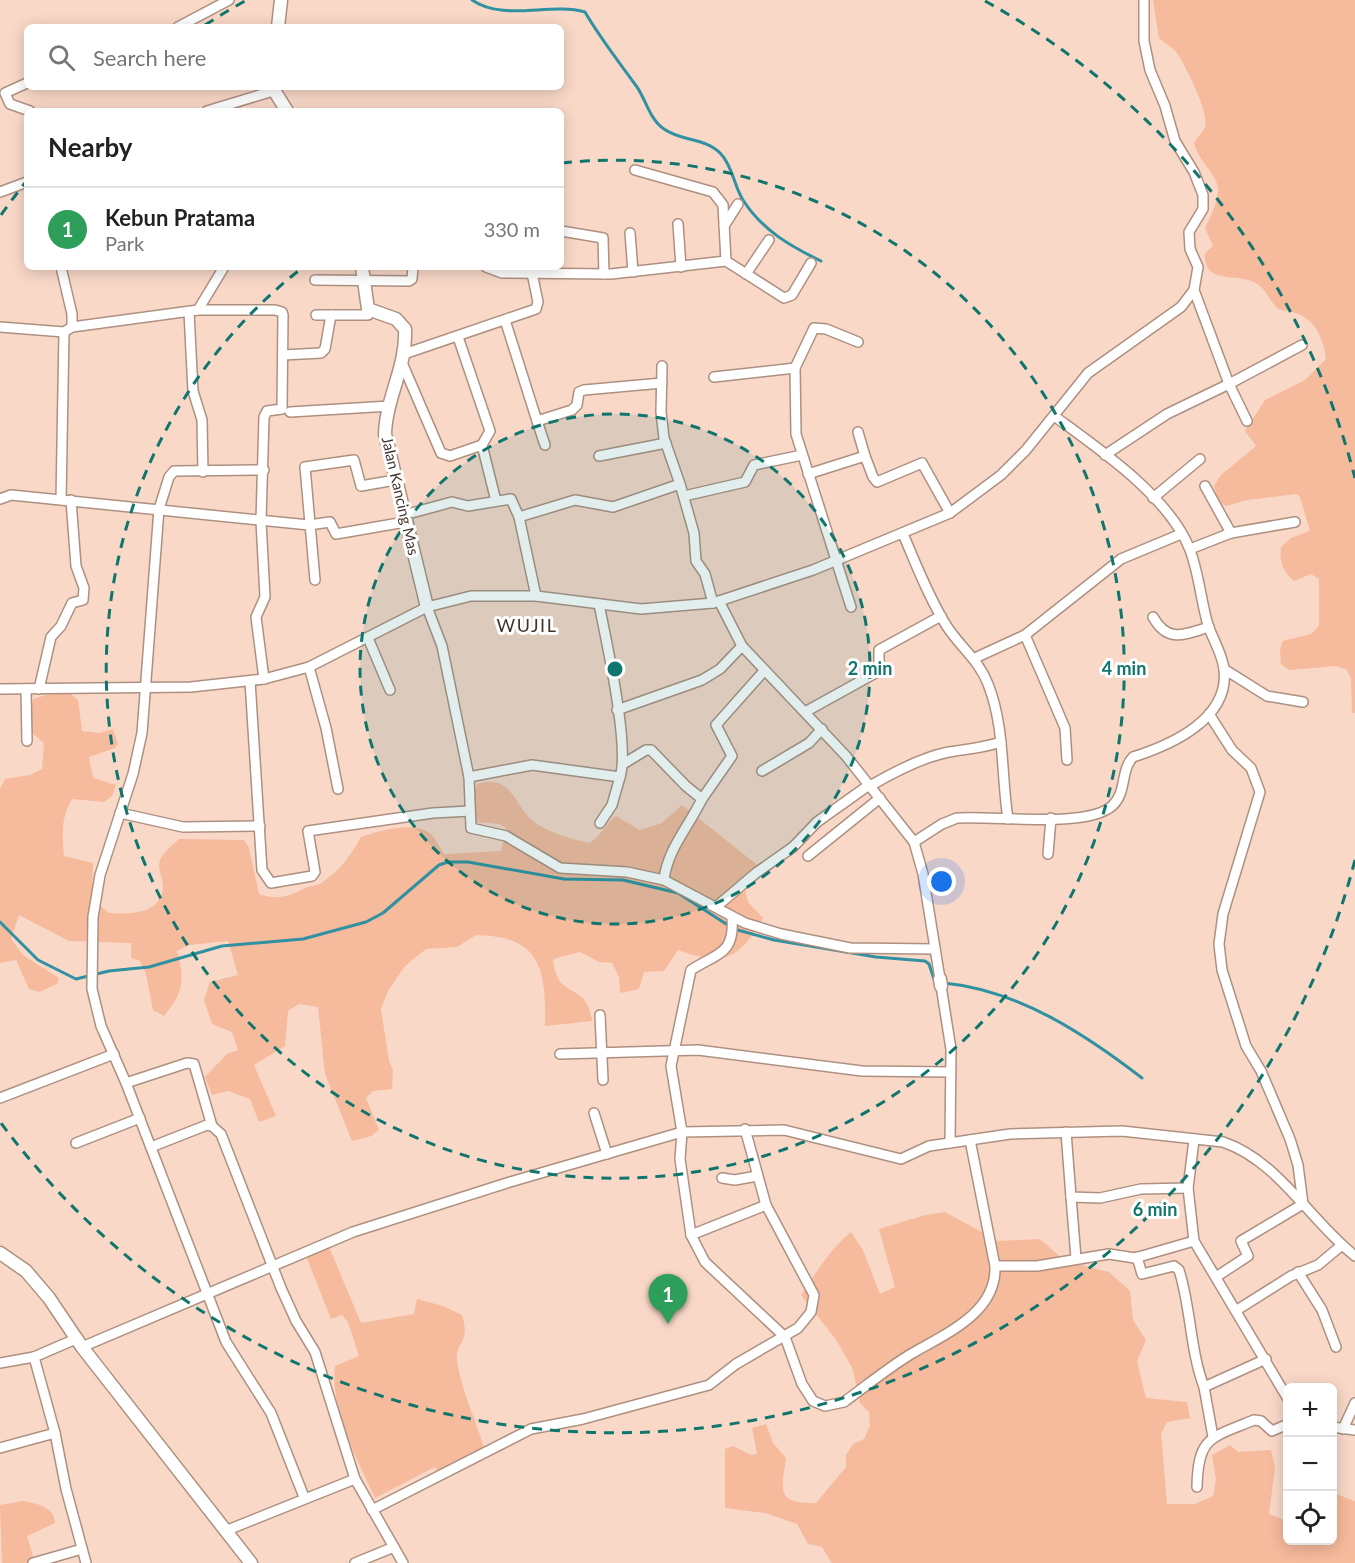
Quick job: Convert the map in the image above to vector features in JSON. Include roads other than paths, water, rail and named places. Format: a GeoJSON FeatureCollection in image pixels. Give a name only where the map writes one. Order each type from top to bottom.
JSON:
{"type":"FeatureCollection","features":[{"type":"Feature","properties":{"kind":"street"},"geometry":{"type":"LineString","coordinates":[[184,24],[229,0]]}},
{"type":"Feature","properties":{"kind":"street"},"geometry":{"type":"LineString","coordinates":[[278,24],[281,0]]}},
{"type":"Feature","properties":{"kind":"street"},"geometry":{"type":"LineString","coordinates":[[0,689],[191,687],[264,679],[309,667],[427,607],[471,596],[537,596],[663,609],[716,602],[837,561],[950,513],[1001,476],[1088,373],[1181,307],[1194,290],[1198,267],[1190,249],[1189,232],[1203,209],[1203,195],[1194,172],[1175,141],[1163,99],[1150,70],[1144,41],[1144,0]]}},
{"type":"Feature","properties":{"kind":"street"},"geometry":{"type":"LineString","coordinates":[[24,85],[5,93],[10,104],[24,109]]}},
{"type":"Feature","properties":{"kind":"street"},"geometry":{"type":"LineString","coordinates":[[216,108],[270,90]]}},
{"type":"Feature","properties":{"kind":"street"},"geometry":{"type":"LineString","coordinates":[[274,90],[284,108]]}},
{"type":"Feature","properties":{"kind":"street"},"geometry":{"type":"LineString","coordinates":[[635,170],[713,192],[723,205],[726,261]]}},
{"type":"Feature","properties":{"kind":"street"},"geometry":{"type":"LineString","coordinates":[[0,192],[24,183]]}},
{"type":"Feature","properties":{"kind":"street"},"geometry":{"type":"LineString","coordinates":[[724,226],[738,204]]}},
{"type":"Feature","properties":{"kind":"street"},"geometry":{"type":"LineString","coordinates":[[678,224],[681,267]]}},
{"type":"Feature","properties":{"kind":"street"},"geometry":{"type":"LineString","coordinates":[[564,231],[602,237],[604,274]]}},
{"type":"Feature","properties":{"kind":"street"},"geometry":{"type":"LineString","coordinates":[[630,233],[633,272]]}},
{"type":"Feature","properties":{"kind":"street"},"geometry":{"type":"LineString","coordinates":[[746,274],[769,240]]}},
{"type":"Feature","properties":{"kind":"street"},"geometry":{"type":"LineString","coordinates":[[491,270],[495,272],[604,274],[726,261],[786,298],[792,295],[811,263]]}},
{"type":"Feature","properties":{"kind":"street"},"geometry":{"type":"LineString","coordinates":[[39,689],[51,638],[61,626],[72,603],[83,600],[84,588],[76,566],[66,500],[68,330],[64,270]]}},
{"type":"Feature","properties":{"kind":"street"},"geometry":{"type":"LineString","coordinates":[[203,472],[202,420],[193,391],[194,311],[222,270]]}},
{"type":"Feature","properties":{"kind":"street"},"geometry":{"type":"LineString","coordinates":[[315,280],[362,273],[411,281],[413,270]]}},
{"type":"Feature","properties":{"kind":"street"},"geometry":{"type":"LineString","coordinates":[[316,315],[368,315],[370,311],[365,302],[362,273]]}},
{"type":"Feature","properties":{"kind":"street"},"geometry":{"type":"LineString","coordinates":[[482,445],[450,456],[441,453],[403,360],[536,309],[538,302],[532,273]]}},
{"type":"Feature","properties":{"kind":"street"},"geometry":{"type":"LineString","coordinates":[[1194,290],[1229,384],[1247,421]]}},
{"type":"Feature","properties":{"kind":"street"},"geometry":{"type":"LineString","coordinates":[[0,327],[68,330],[194,311],[280,311],[283,315],[282,411],[267,411],[264,417],[261,521],[265,597],[256,617],[264,679]]}},
{"type":"Feature","properties":{"kind":"street","name":"Jalan Kancing Mas"},"geometry":{"type":"LineString","coordinates":[[370,311],[402,323],[405,329],[403,360],[385,434],[427,607]]}},
{"type":"Feature","properties":{"kind":"street"},"geometry":{"type":"LineString","coordinates":[[283,355],[323,352],[332,315]]}},
{"type":"Feature","properties":{"kind":"street"},"geometry":{"type":"LineString","coordinates":[[505,320],[545,445]]}},
{"type":"Feature","properties":{"kind":"street"},"geometry":{"type":"LineString","coordinates":[[851,607],[802,455],[795,418],[795,368],[814,328],[826,329],[858,342]]}},
{"type":"Feature","properties":{"kind":"street"},"geometry":{"type":"LineString","coordinates":[[458,338],[490,430],[482,445],[496,501]]}},
{"type":"Feature","properties":{"kind":"street"},"geometry":{"type":"LineString","coordinates":[[1105,455],[1167,414],[1302,345]]}},
{"type":"Feature","properties":{"kind":"street"},"geometry":{"type":"LineString","coordinates":[[662,366],[660,412],[666,443],[694,533],[696,561],[705,574],[716,602],[742,646],[822,729],[914,842],[923,874],[940,983],[950,1029],[950,1143]]}},
{"type":"Feature","properties":{"kind":"street"},"geometry":{"type":"LineString","coordinates":[[714,377],[795,368]]}},
{"type":"Feature","properties":{"kind":"street"},"geometry":{"type":"LineString","coordinates":[[537,420],[572,410],[577,405],[579,392],[584,390],[662,383]]}},
{"type":"Feature","properties":{"kind":"street"},"geometry":{"type":"LineString","coordinates":[[290,412],[390,406]]}},
{"type":"Feature","properties":{"kind":"street"},"geometry":{"type":"LineString","coordinates":[[914,842],[942,824],[957,818],[1082,817],[1104,812],[1118,799],[1125,770],[1133,757],[1150,752],[1187,733],[1209,714],[1217,701],[1224,669],[1209,627],[1190,549],[1153,498],[1105,455],[1054,416]]}},
{"type":"Feature","properties":{"kind":"street"},"geometry":{"type":"LineString","coordinates":[[858,432],[865,456],[877,482],[922,463],[950,513]]}},
{"type":"Feature","properties":{"kind":"street"},"geometry":{"type":"LineString","coordinates":[[599,456],[666,443]]}},
{"type":"Feature","properties":{"kind":"street"},"geometry":{"type":"LineString","coordinates":[[684,495],[742,483],[754,465],[802,455]]}},
{"type":"Feature","properties":{"kind":"street"},"geometry":{"type":"LineString","coordinates":[[808,474],[865,456]]}},
{"type":"Feature","properties":{"kind":"street"},"geometry":{"type":"LineString","coordinates":[[1153,498],[1200,459]]}},
{"type":"Feature","properties":{"kind":"street"},"geometry":{"type":"LineString","coordinates":[[315,580],[305,467],[354,460],[361,486],[395,480]]}},
{"type":"Feature","properties":{"kind":"street"},"geometry":{"type":"LineString","coordinates":[[264,470],[174,471],[170,473],[159,509],[142,733],[97,894],[91,973],[101,1026],[140,1118],[230,1351],[260,1391],[277,1424],[304,1497]]}},
{"type":"Feature","properties":{"kind":"street"},"geometry":{"type":"LineString","coordinates":[[519,517],[575,500],[613,507],[680,484]]}},
{"type":"Feature","properties":{"kind":"street"},"geometry":{"type":"LineString","coordinates":[[1205,486],[1231,533]]}},
{"type":"Feature","properties":{"kind":"street"},"geometry":{"type":"LineString","coordinates":[[0,499],[11,495],[261,521],[309,525],[332,522],[336,534],[405,518],[452,502],[468,506],[513,500],[537,596]]}},
{"type":"Feature","properties":{"kind":"street"},"geometry":{"type":"LineString","coordinates":[[1190,549],[1231,533],[1295,522]]}},
{"type":"Feature","properties":{"kind":"street"},"geometry":{"type":"LineString","coordinates":[[903,534],[941,616],[955,638],[975,658],[993,698],[1000,722],[1008,819]]}},
{"type":"Feature","properties":{"kind":"street"},"geometry":{"type":"LineString","coordinates":[[975,658],[1025,635],[1121,559],[1181,534]]}},
{"type":"Feature","properties":{"kind":"street"},"geometry":{"type":"LineString","coordinates":[[599,604],[623,764],[612,805],[600,823]]}},
{"type":"Feature","properties":{"kind":"street"},"geometry":{"type":"LineString","coordinates":[[427,607],[441,646],[469,777],[471,828],[506,836],[560,868],[627,872],[664,880],[732,917],[781,933],[850,948],[935,949]]}},
{"type":"Feature","properties":{"kind":"street"},"geometry":{"type":"LineString","coordinates":[[805,712],[874,674],[881,668],[877,654],[879,650],[941,616]]}},
{"type":"Feature","properties":{"kind":"street"},"geometry":{"type":"LineString","coordinates":[[1153,617],[1159,628],[1174,635],[1209,627]]}},
{"type":"Feature","properties":{"kind":"street"},"geometry":{"type":"LineString","coordinates":[[1025,635],[1065,728],[1067,760]]}},
{"type":"Feature","properties":{"kind":"street"},"geometry":{"type":"LineString","coordinates":[[368,638],[390,690]]}},
{"type":"Feature","properties":{"kind":"street"},"geometry":{"type":"LineString","coordinates":[[616,710],[702,680],[720,669],[742,646]]}},
{"type":"Feature","properties":{"kind":"street"},"geometry":{"type":"LineString","coordinates":[[309,667],[326,728],[338,789]]}},
{"type":"Feature","properties":{"kind":"street"},"geometry":{"type":"LineString","coordinates":[[1224,669],[1267,696],[1303,702]]}},
{"type":"Feature","properties":{"kind":"street"},"geometry":{"type":"LineString","coordinates":[[664,880],[665,868],[672,851],[702,799],[732,756],[716,725],[764,670]]}},
{"type":"Feature","properties":{"kind":"street"},"geometry":{"type":"LineString","coordinates":[[250,681],[262,870],[271,883],[312,876],[315,872],[308,831],[434,813],[470,811]]}},
{"type":"Feature","properties":{"kind":"street"},"geometry":{"type":"LineString","coordinates":[[26,689],[27,741]]}},
{"type":"Feature","properties":{"kind":"street"},"geometry":{"type":"LineString","coordinates":[[1209,714],[1232,750],[1251,768],[1260,792],[1223,914],[1219,944],[1221,964],[1246,1046],[1261,1071],[1290,1139],[1298,1165],[1303,1204]]}},
{"type":"Feature","properties":{"kind":"street"},"geometry":{"type":"LineString","coordinates":[[762,771],[809,742],[822,729]]}},
{"type":"Feature","properties":{"kind":"street"},"geometry":{"type":"LineString","coordinates":[[716,907],[756,873],[793,847],[817,822],[869,785],[937,756],[1001,742]]}},
{"type":"Feature","properties":{"kind":"street"},"geometry":{"type":"LineString","coordinates":[[623,764],[646,750],[651,750],[702,799]]}},
{"type":"Feature","properties":{"kind":"street"},"geometry":{"type":"LineString","coordinates":[[469,777],[532,765],[620,777]]}},
{"type":"Feature","properties":{"kind":"street"},"geometry":{"type":"LineString","coordinates":[[808,856],[880,798]]}},
{"type":"Feature","properties":{"kind":"street"},"geometry":{"type":"LineString","coordinates":[[120,813],[183,827],[260,826]]}},
{"type":"Feature","properties":{"kind":"street"},"geometry":{"type":"LineString","coordinates":[[1048,854],[1052,818]]}},
{"type":"Feature","properties":{"kind":"street"},"geometry":{"type":"LineString","coordinates":[[732,917],[731,943],[726,950],[691,970],[671,1066],[682,1132],[680,1159],[691,1235],[705,1262],[785,1337],[808,1395],[818,1405],[838,1404],[912,1354],[942,1339],[961,1326],[991,1292],[996,1279],[995,1266],[970,1140]]}},
{"type":"Feature","properties":{"kind":"street"},"geometry":{"type":"LineString","coordinates":[[600,1015],[603,1080]]}},
{"type":"Feature","properties":{"kind":"street"},"geometry":{"type":"LineString","coordinates":[[560,1054],[720,1052],[862,1071],[949,1072]]}},
{"type":"Feature","properties":{"kind":"street"},"geometry":{"type":"LineString","coordinates":[[0,1098],[114,1054]]}},
{"type":"Feature","properties":{"kind":"street"},"geometry":{"type":"LineString","coordinates":[[126,1083],[187,1063],[194,1064],[212,1126],[227,1146],[272,1267],[296,1321],[315,1352],[355,1479],[403,1563]]}},
{"type":"Feature","properties":{"kind":"street"},"geometry":{"type":"LineString","coordinates":[[594,1113],[607,1154]]}},
{"type":"Feature","properties":{"kind":"street"},"geometry":{"type":"LineString","coordinates":[[76,1143],[140,1118]]}},
{"type":"Feature","properties":{"kind":"street"},"geometry":{"type":"LineString","coordinates":[[151,1147],[212,1126]]}},
{"type":"Feature","properties":{"kind":"street"},"geometry":{"type":"LineString","coordinates":[[372,1510],[531,1429],[698,1390],[798,1328],[811,1312],[814,1295],[766,1205],[745,1129]]}},
{"type":"Feature","properties":{"kind":"street"},"geometry":{"type":"LineString","coordinates":[[0,1363],[34,1357],[80,1342],[272,1267],[320,1244],[384,1221],[682,1132],[784,1130],[901,1159],[922,1148],[1010,1134],[1122,1131],[1223,1142],[1234,1145],[1264,1166],[1355,1256]]}},
{"type":"Feature","properties":{"kind":"street"},"geometry":{"type":"LineString","coordinates":[[1066,1132],[1076,1258]]}},
{"type":"Feature","properties":{"kind":"street"},"geometry":{"type":"LineString","coordinates":[[1194,1140],[1188,1188],[1194,1241],[1266,1359],[1283,1391]]}},
{"type":"Feature","properties":{"kind":"street"},"geometry":{"type":"LineString","coordinates":[[722,1178],[735,1180],[757,1176]]}},
{"type":"Feature","properties":{"kind":"street"},"geometry":{"type":"LineString","coordinates":[[1071,1197],[1100,1198],[1141,1190],[1188,1188]]}},
{"type":"Feature","properties":{"kind":"street"},"geometry":{"type":"LineString","coordinates":[[1216,1277],[1248,1256],[1241,1241],[1303,1204]]}},
{"type":"Feature","properties":{"kind":"street"},"geometry":{"type":"LineString","coordinates":[[691,1235],[766,1205]]}},
{"type":"Feature","properties":{"kind":"street"},"geometry":{"type":"LineString","coordinates":[[995,1266],[1037,1266],[1109,1254],[1137,1257],[1194,1241]]}},
{"type":"Feature","properties":{"kind":"street"},"geometry":{"type":"LineString","coordinates":[[1237,1310],[1299,1272],[1318,1265],[1342,1245]]}},
{"type":"Feature","properties":{"kind":"street"},"geometry":{"type":"LineString","coordinates":[[0,1253],[26,1271],[251,1563]]}},
{"type":"Feature","properties":{"kind":"street"},"geometry":{"type":"LineString","coordinates":[[1137,1257],[1142,1274],[1174,1266],[1179,1270],[1213,1437]]}},
{"type":"Feature","properties":{"kind":"street"},"geometry":{"type":"LineString","coordinates":[[1299,1272],[1322,1310],[1336,1347]]}},
{"type":"Feature","properties":{"kind":"street"},"geometry":{"type":"LineString","coordinates":[[34,1357],[86,1563]]}},
{"type":"Feature","properties":{"kind":"street"},"geometry":{"type":"LineString","coordinates":[[1204,1387],[1266,1359]]}},
{"type":"Feature","properties":{"kind":"street"},"geometry":{"type":"LineString","coordinates":[[1343,1429],[1355,1403]]}},
{"type":"Feature","properties":{"kind":"street"},"geometry":{"type":"LineString","coordinates":[[1197,1487],[1199,1455],[1213,1437],[1254,1420],[1261,1421],[1272,1431],[1283,1426]]}},
{"type":"Feature","properties":{"kind":"street"},"geometry":{"type":"LineString","coordinates":[[1337,1428],[1355,1430]]}},
{"type":"Feature","properties":{"kind":"street"},"geometry":{"type":"LineString","coordinates":[[0,1448],[55,1433]]}},
{"type":"Feature","properties":{"kind":"street"},"geometry":{"type":"LineString","coordinates":[[225,1531],[304,1497],[355,1479]]}},
{"type":"Feature","properties":{"kind":"street"},"geometry":{"type":"LineString","coordinates":[[355,1563],[394,1547]]}},
{"type":"Feature","properties":{"kind":"street"},"geometry":{"type":"LineString","coordinates":[[33,1563],[82,1549]]}},
{"type":"Feature","properties":{"kind":"waterway"},"geometry":{"type":"LineString","coordinates":[[472,0],[498,10],[557,9],[585,12],[637,87],[659,125],[678,136],[708,145],[721,154],[731,171],[740,195],[759,220],[788,243],[821,261]]}},
{"type":"Feature","properties":{"kind":"waterway"},"geometry":{"type":"LineString","coordinates":[[0,922],[38,960],[76,979],[109,971],[149,967],[222,946],[303,939],[366,922],[383,913],[439,865],[448,862],[468,862],[564,879],[623,880],[678,893],[734,929],[774,940],[876,957],[925,961],[929,964],[935,982]]}},
{"type":"Feature","properties":{"kind":"waterway"},"geometry":{"type":"LineString","coordinates":[[944,983],[971,987],[1024,1005],[1074,1030],[1142,1078]]}},
{"type":"Feature","properties":{"kind":"place","name":"Kebun Pratama"},"geometry":{"type":"Point","coordinates":[668,1324]}},
{"type":"Feature","properties":{"kind":"district","name":"WUJIL"},"geometry":{"type":"Point","coordinates":[527,626]}}]}
